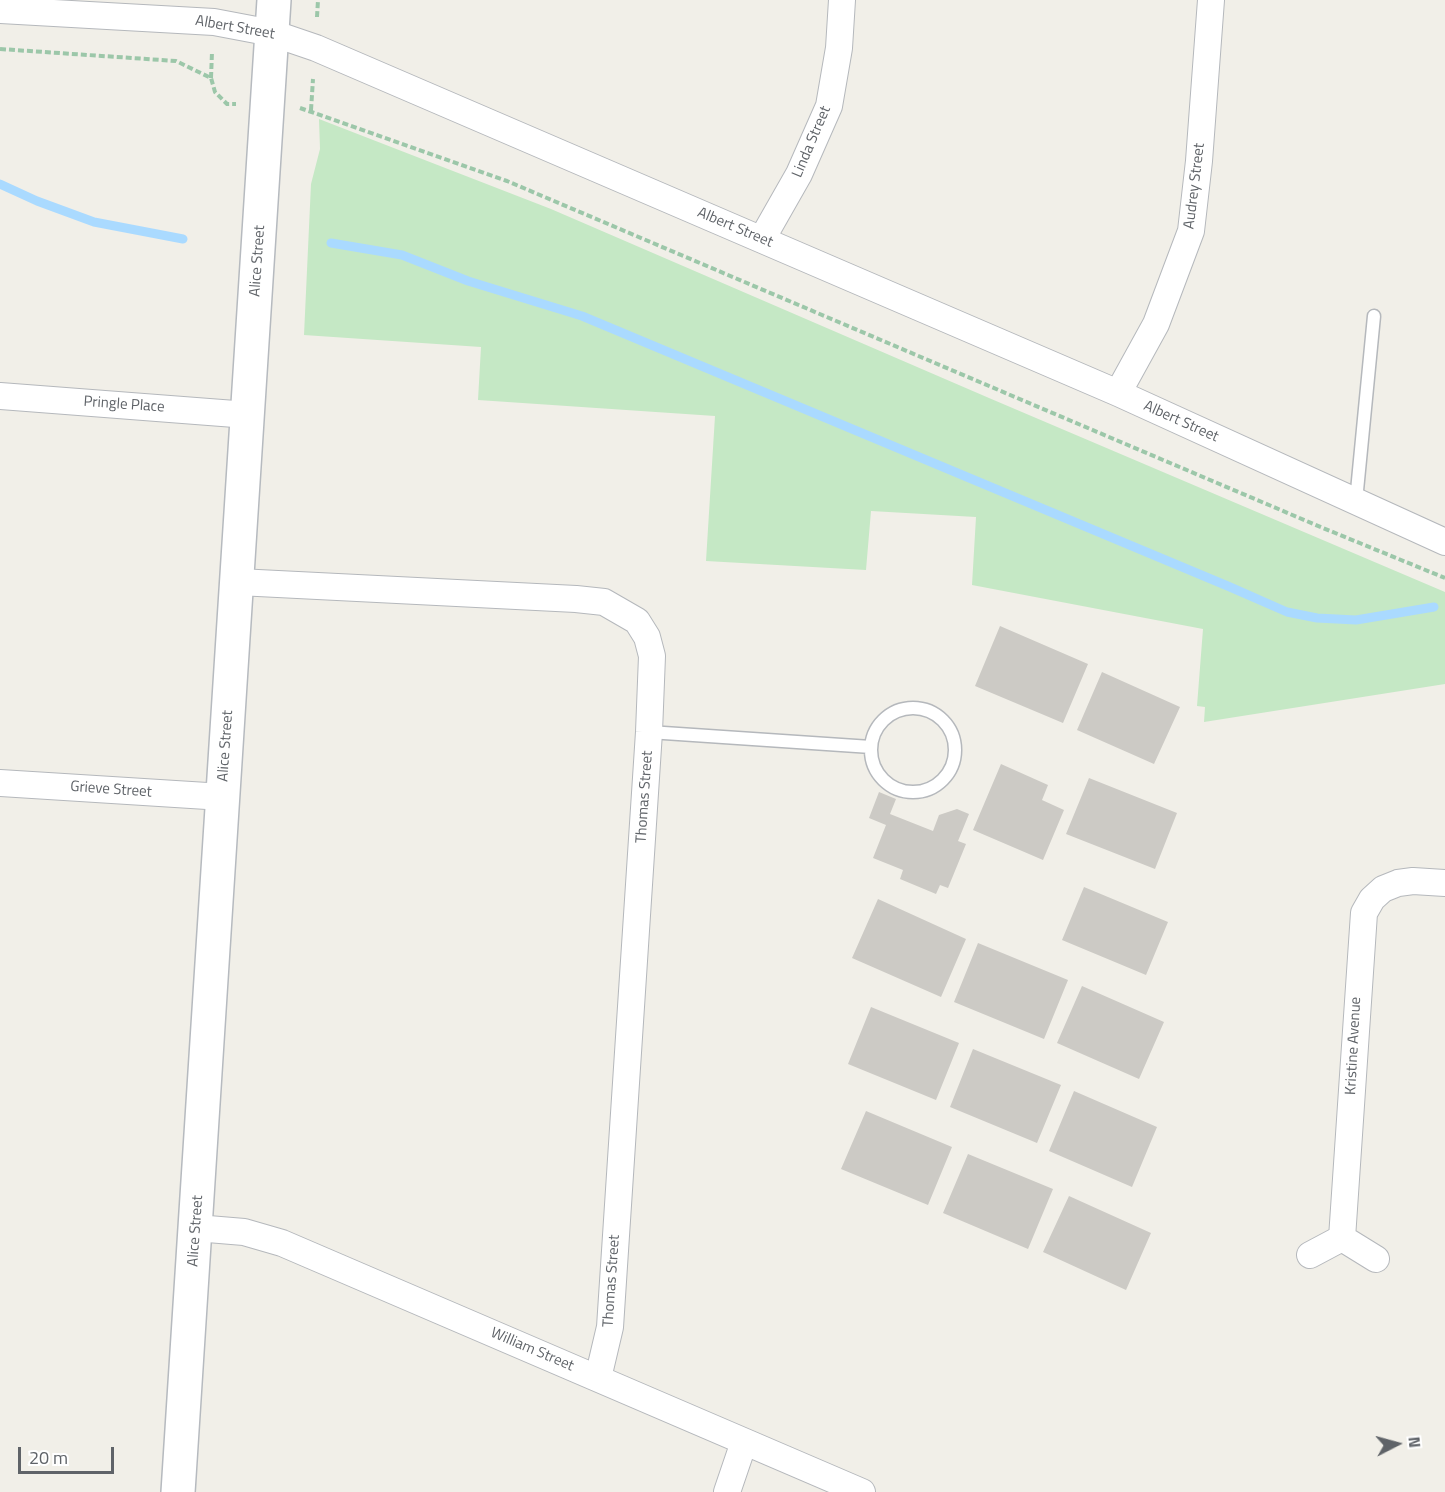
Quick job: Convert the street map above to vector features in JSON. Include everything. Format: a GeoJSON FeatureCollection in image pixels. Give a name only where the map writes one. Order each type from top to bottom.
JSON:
{"type":"FeatureCollection","features":[{"type":"Feature","properties":{"kind":"street","name":"Alice Street"},"geometry":{"type":"LineString","coordinates":[[178,1492],[274,0]]}},
{"type":"Feature","properties":{"kind":"street","name":"Linda Street"},"geometry":{"type":"LineString","coordinates":[[762,239],[799,174],[829,106],[839,48],[842,0]]}},
{"type":"Feature","properties":{"kind":"street","name":"Audrey Street"},"geometry":{"type":"LineString","coordinates":[[1118,393],[1156,324],[1191,231],[1199,161],[1211,0]]}},
{"type":"Feature","properties":{"kind":"street","name":"Albert Street"},"geometry":{"type":"LineString","coordinates":[[0,10],[196,20],[272,33],[364,69],[1118,393],[1445,542]]}},
{"type":"Feature","properties":{"kind":"street","name":"Pringle Place"},"geometry":{"type":"LineString","coordinates":[[0,396],[249,415]]}},
{"type":"Feature","properties":{"kind":"street","name":"Thomas Street"},"geometry":{"type":"LineString","coordinates":[[238,582],[576,599],[604,603],[637,621],[647,637],[652,656],[649,732],[610,1327],[598,1378]]}},
{"type":"Feature","properties":{"kind":"street","name":"Grieve Street"},"geometry":{"type":"LineString","coordinates":[[0,783],[223,797]]}},
{"type":"Feature","properties":{"kind":"street","name":"Kristine Avenue"},"geometry":{"type":"LineString","coordinates":[[1342,1238],[1364,913],[1372,899],[1383,889],[1398,883],[1413,881],[1445,883]]}},
{"type":"Feature","properties":{"kind":"street","name":"William Street"},"geometry":{"type":"LineString","coordinates":[[196,1228],[244,1232],[282,1243],[862,1492]]}},
{"type":"Feature","properties":{"kind":"street"},"geometry":{"type":"LineString","coordinates":[[1310,1255],[1342,1238],[1376,1259]]}},
{"type":"Feature","properties":{"kind":"street"},"geometry":{"type":"LineString","coordinates":[[727,1492],[744,1442]]}},
{"type":"Feature","properties":{"kind":"lane"},"geometry":{"type":"LineString","coordinates":[[1356,501],[1374,316]]}},
{"type":"Feature","properties":{"kind":"lane"},"geometry":{"type":"LineString","coordinates":[[914,708],[924,709],[944,721],[954,740],[955,751],[949,772],[942,781],[933,788],[911,792],[890,786],[882,778],[872,758],[871,747],[873,737],[885,719],[903,709],[914,708]]}},
{"type":"Feature","properties":{"kind":"lane"},"geometry":{"type":"LineString","coordinates":[[649,732],[871,747]]}},
{"type":"Feature","properties":{"kind":"path"},"geometry":{"type":"LineString","coordinates":[[0,49],[176,61],[211,78],[214,92],[227,104],[306,108],[507,181],[1445,578]]}},
{"type":"Feature","properties":{"kind":"green space"},"geometry":{"type":"Polygon","coordinates":[[[319,119],[551,209],[1445,592],[1445,684],[1204,722],[1205,707],[1197,706],[1203,629],[972,585],[976,517],[871,511],[866,570],[706,561],[715,416],[478,400],[481,347],[304,335],[311,184],[320,149],[319,119]]]}},
{"type":"Feature","properties":{"kind":"building"},"geometry":{"type":"Polygon","coordinates":[[[1000,626],[1088,664],[1063,723],[975,686],[1000,626]]]}},
{"type":"Feature","properties":{"kind":"building"},"geometry":{"type":"Polygon","coordinates":[[[1102,672],[1180,707],[1154,764],[1077,730],[1102,672]]]}},
{"type":"Feature","properties":{"kind":"building"},"geometry":{"type":"Polygon","coordinates":[[[1001,764],[1048,785],[1042,800],[1064,810],[1043,860],[973,830],[1001,764]]]}},
{"type":"Feature","properties":{"kind":"building"},"geometry":{"type":"Polygon","coordinates":[[[1089,778],[1177,813],[1155,869],[1066,834],[1089,778]]]}},
{"type":"Feature","properties":{"kind":"building"},"geometry":{"type":"Polygon","coordinates":[[[879,792],[896,799],[890,814],[933,831],[939,815],[957,809],[969,814],[958,841],[966,844],[948,888],[940,885],[936,894],[900,879],[903,870],[873,858],[886,825],[869,818],[879,792]]]}},
{"type":"Feature","properties":{"kind":"building"},"geometry":{"type":"Polygon","coordinates":[[[1084,887],[1168,922],[1146,975],[1062,940],[1084,887]]]}},
{"type":"Feature","properties":{"kind":"building"},"geometry":{"type":"Polygon","coordinates":[[[878,899],[966,939],[941,997],[852,958],[878,899]]]}},
{"type":"Feature","properties":{"kind":"building"},"geometry":{"type":"Polygon","coordinates":[[[978,943],[1068,980],[1044,1039],[954,1002],[978,943]]]}},
{"type":"Feature","properties":{"kind":"building"},"geometry":{"type":"Polygon","coordinates":[[[1082,986],[1164,1022],[1139,1079],[1057,1043],[1082,986]]]}},
{"type":"Feature","properties":{"kind":"building"},"geometry":{"type":"Polygon","coordinates":[[[871,1007],[959,1043],[936,1100],[848,1064],[871,1007]]]}},
{"type":"Feature","properties":{"kind":"building"},"geometry":{"type":"Polygon","coordinates":[[[973,1049],[1061,1085],[1037,1143],[950,1107],[973,1049]]]}},
{"type":"Feature","properties":{"kind":"building"},"geometry":{"type":"Polygon","coordinates":[[[1074,1091],[1157,1127],[1132,1187],[1049,1151],[1074,1091]]]}},
{"type":"Feature","properties":{"kind":"building"},"geometry":{"type":"Polygon","coordinates":[[[866,1111],[952,1147],[928,1205],[841,1169],[866,1111]]]}},
{"type":"Feature","properties":{"kind":"building"},"geometry":{"type":"Polygon","coordinates":[[[968,1154],[1053,1189],[1028,1249],[943,1213],[968,1154]]]}},
{"type":"Feature","properties":{"kind":"building"},"geometry":{"type":"Polygon","coordinates":[[[1069,1196],[1151,1233],[1126,1290],[1043,1252],[1069,1196]]]}},
{"type":"Feature","properties":{"kind":"waterway"},"geometry":{"type":"LineString","coordinates":[[0,184],[37,201],[94,222],[183,239]]}},
{"type":"Feature","properties":{"kind":"waterway"},"geometry":{"type":"LineString","coordinates":[[331,243],[402,255],[468,281],[582,316],[1287,612],[1317,618],[1356,620],[1434,607]]}}]}
